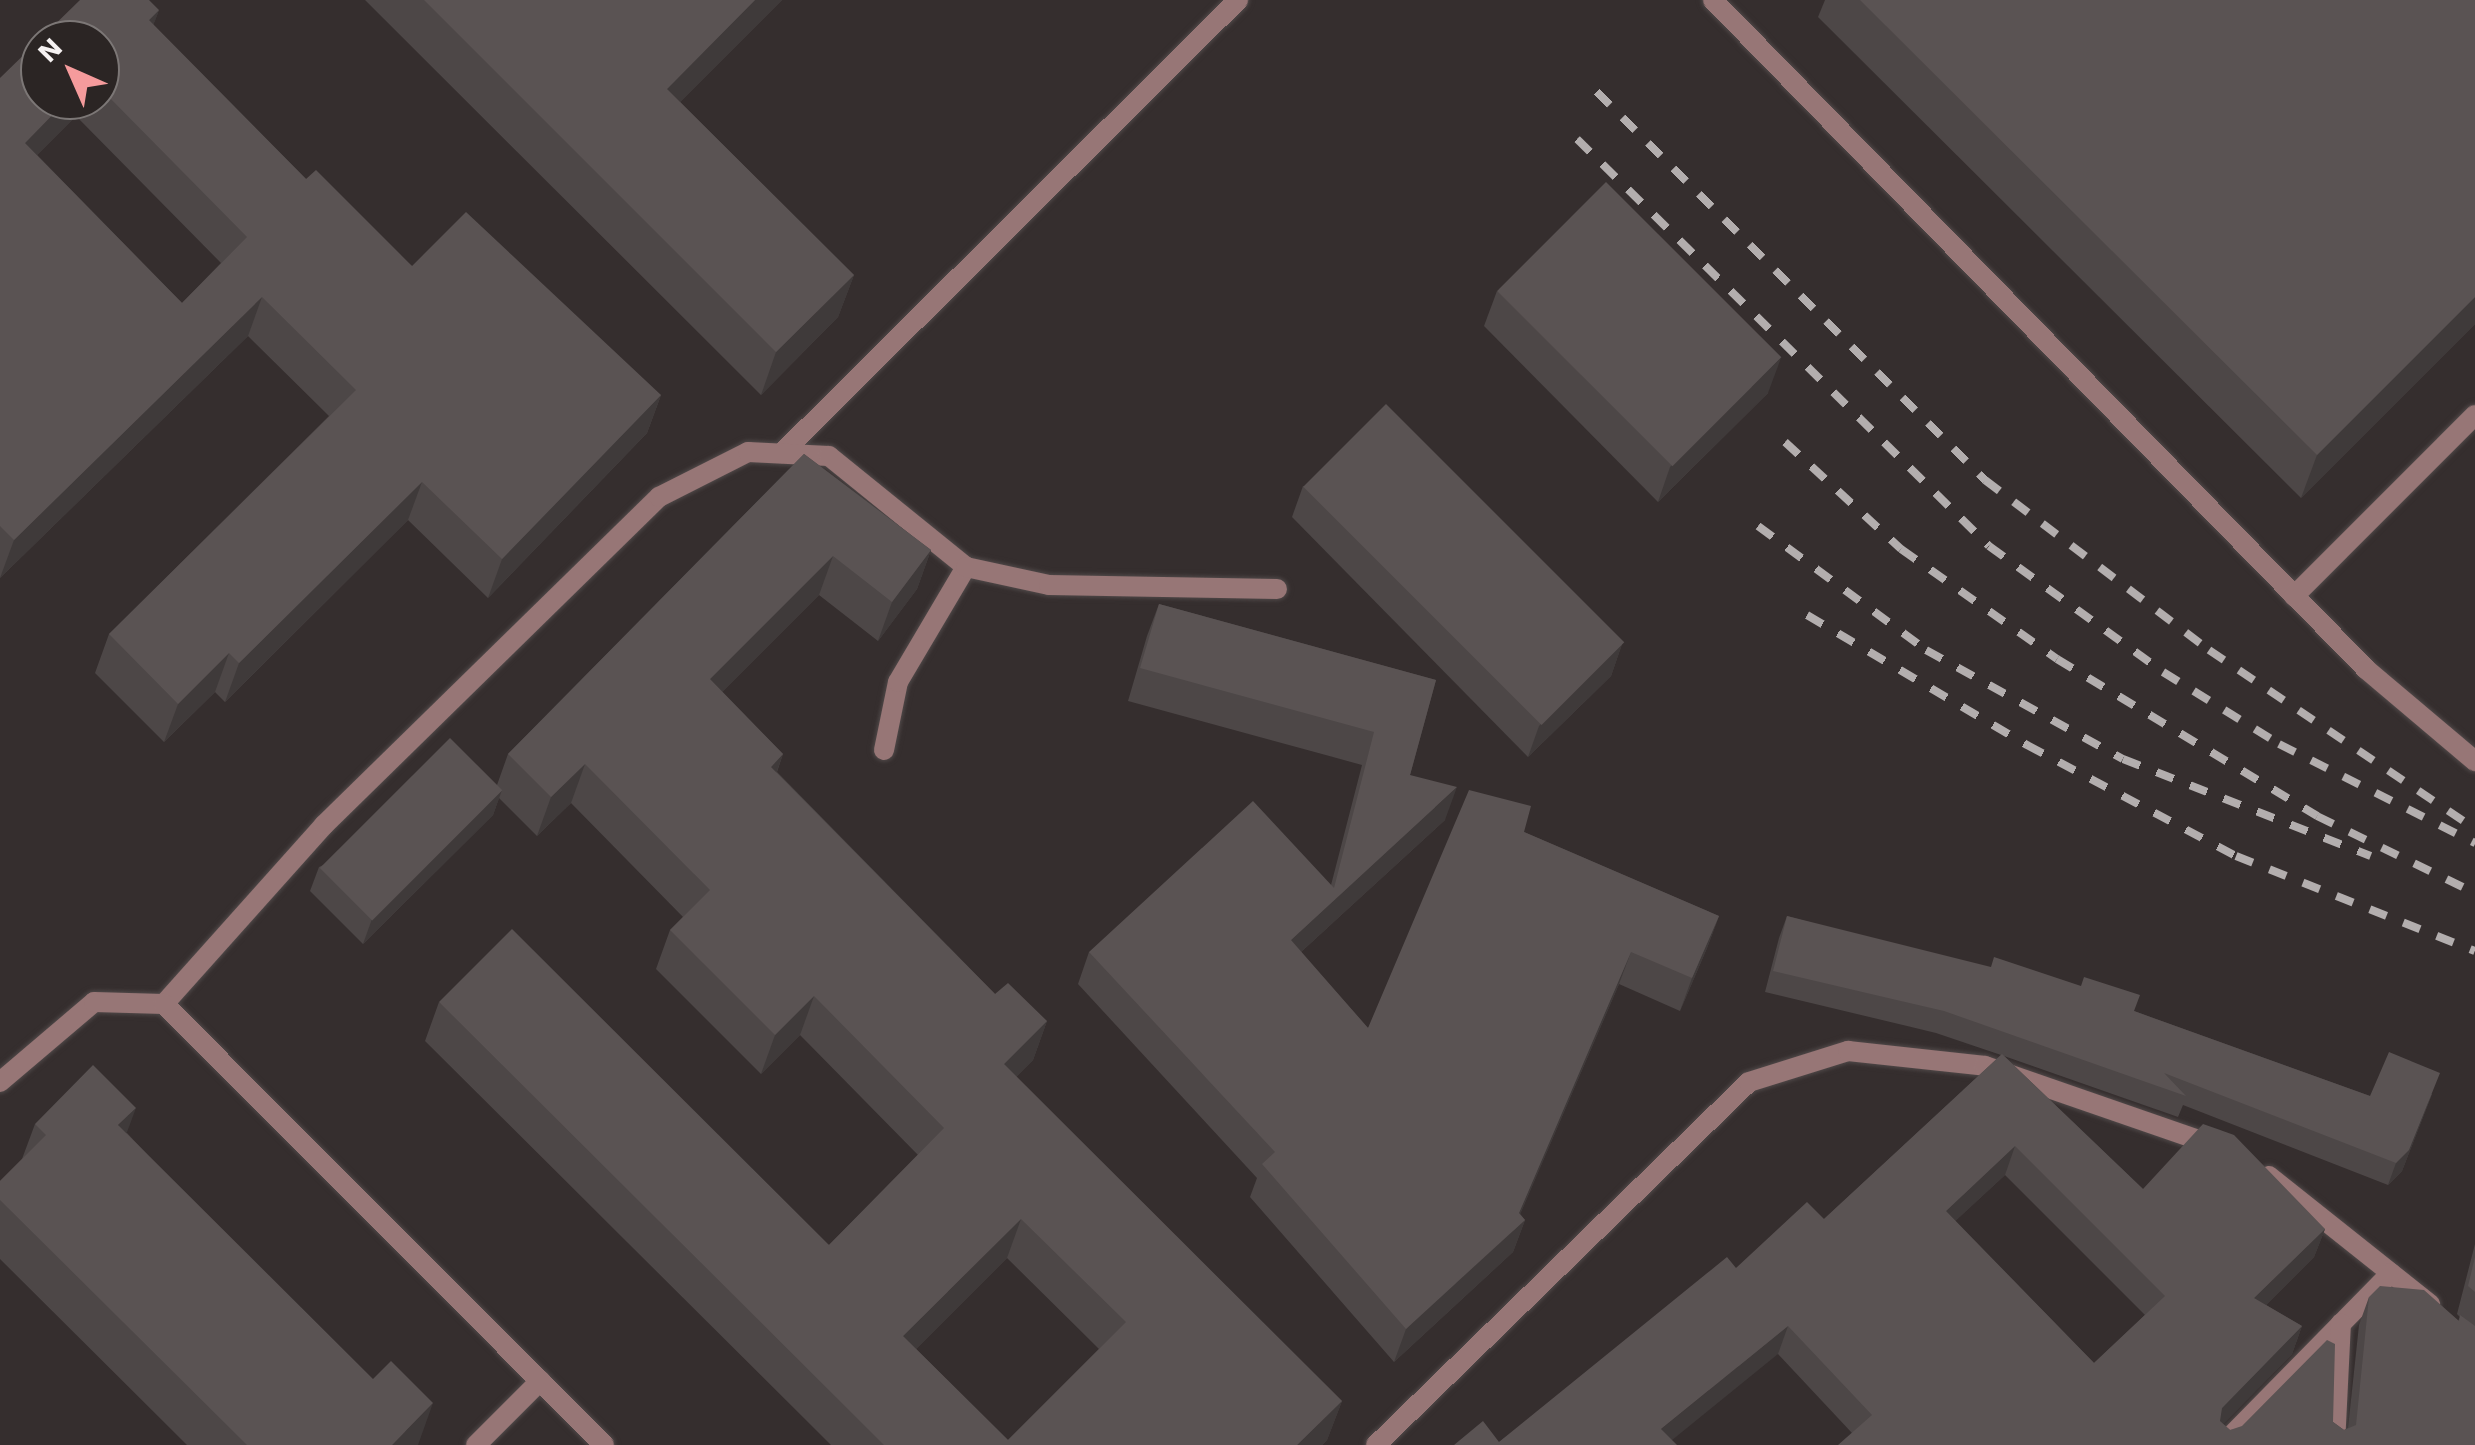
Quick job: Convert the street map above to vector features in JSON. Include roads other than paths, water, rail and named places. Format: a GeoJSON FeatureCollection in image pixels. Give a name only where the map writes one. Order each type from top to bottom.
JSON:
{"type":"FeatureCollection","features":[{"type":"Feature","properties":{"kind":"street"},"geometry":{"type":"LineString","coordinates":[[782,454],[1238,0]]}},
{"type":"Feature","properties":{"kind":"street"},"geometry":{"type":"LineString","coordinates":[[1714,0],[2366,669],[2475,761]]}},
{"type":"Feature","properties":{"kind":"street"},"geometry":{"type":"LineString","coordinates":[[2294,596],[2475,415]]}},
{"type":"Feature","properties":{"kind":"street"},"geometry":{"type":"LineString","coordinates":[[164,1004],[324,825],[659,496],[748,452],[829,456],[966,567],[1049,586],[1277,588]]}},
{"type":"Feature","properties":{"kind":"street"},"geometry":{"type":"LineString","coordinates":[[884,750],[898,682],[966,567]]}},
{"type":"Feature","properties":{"kind":"street"},"geometry":{"type":"LineString","coordinates":[[0,1082],[94,1002],[164,1004],[604,1445]]}},
{"type":"Feature","properties":{"kind":"street"},"geometry":{"type":"LineString","coordinates":[[1376,1445],[1749,1082],[1848,1051],[1985,1066],[2244,1156],[2449,1322]]}},
{"type":"Feature","properties":{"kind":"street"},"geometry":{"type":"LineString","coordinates":[[2222,1445],[2391,1273]]}},
{"type":"Feature","properties":{"kind":"street"},"geometry":{"type":"LineString","coordinates":[[2335,1445],[2341,1322]]}},
{"type":"Feature","properties":{"kind":"street"},"geometry":{"type":"LineString","coordinates":[[476,1445],[540,1380]]}},
{"type":"Feature","properties":{"kind":"railway"},"geometry":{"type":"LineString","coordinates":[[1597,92],[1985,480],[2209,650],[2475,829]]}},
{"type":"Feature","properties":{"kind":"railway"},"geometry":{"type":"LineString","coordinates":[[1577,139],[1989,546],[2163,672],[2279,744],[2475,843]]}},
{"type":"Feature","properties":{"kind":"railway"},"geometry":{"type":"LineString","coordinates":[[1785,442],[1901,549],[2057,659],[2317,816],[2475,893]]}},
{"type":"Feature","properties":{"kind":"railway"},"geometry":{"type":"LineString","coordinates":[[1758,526],[1926,650],[2123,759],[2371,856]]}},
{"type":"Feature","properties":{"kind":"railway"},"geometry":{"type":"LineString","coordinates":[[1807,615],[2027,745],[2236,856],[2475,951]]}}]}
